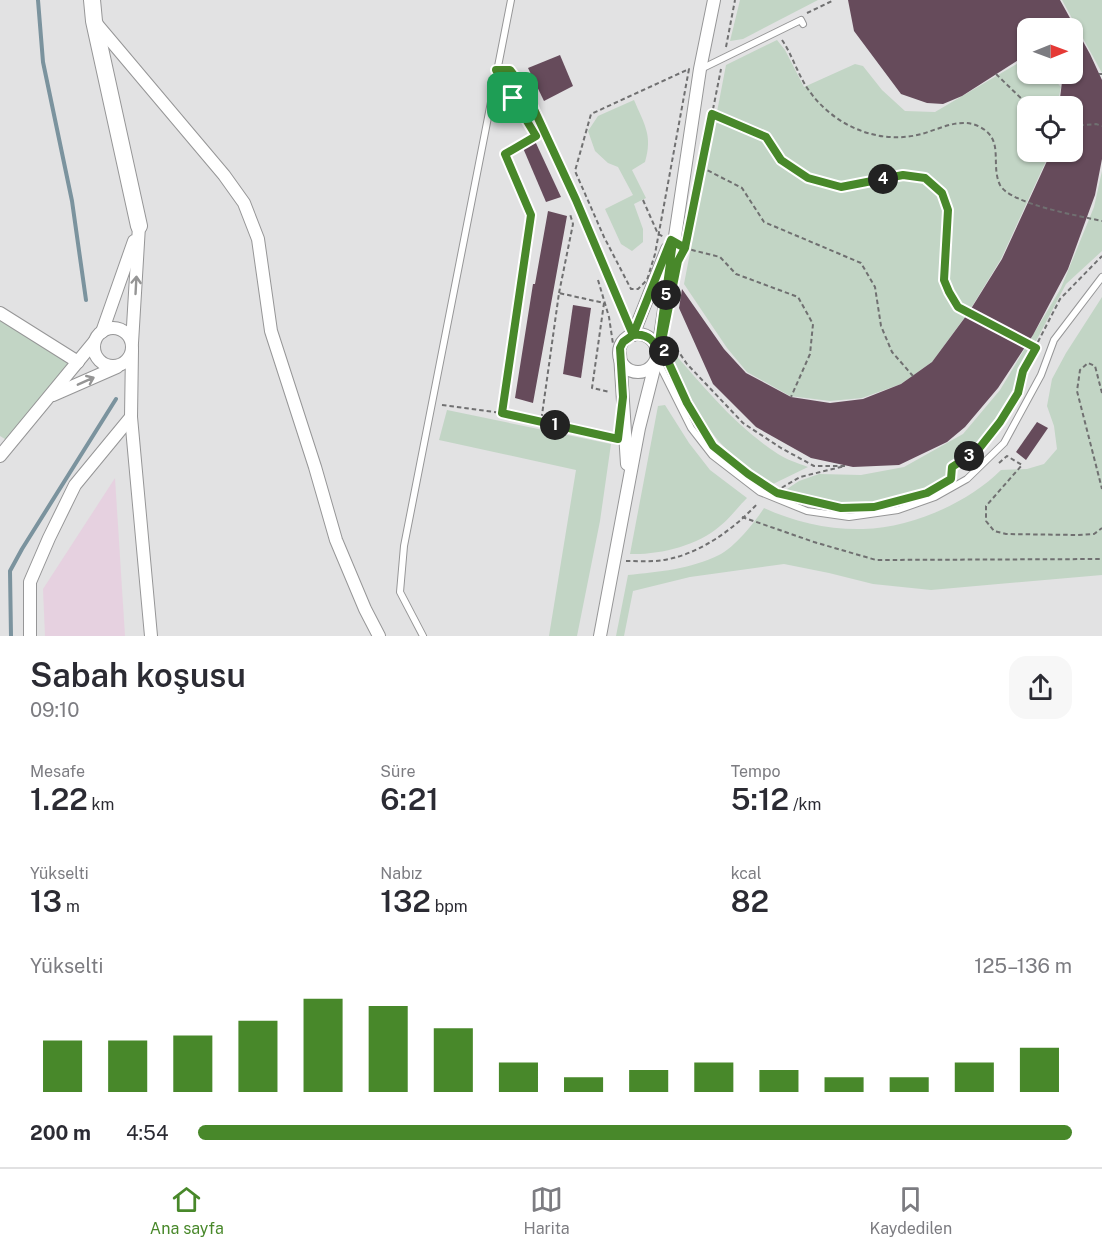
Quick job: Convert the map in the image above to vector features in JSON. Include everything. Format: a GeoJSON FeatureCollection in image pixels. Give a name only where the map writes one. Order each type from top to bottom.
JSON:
{"type":"FeatureCollection","features":[{"type":"Feature","properties":{"kind":"main road"},"geometry":{"type":"LineString","coordinates":[[92,0],[94,21],[139,226]]}},
{"type":"Feature","properties":{"kind":"street"},"geometry":{"type":"LineString","coordinates":[[600,636],[639,428],[657,357],[673,237],[700,69],[714,0]]}},
{"type":"Feature","properties":{"kind":"street"},"geometry":{"type":"LineString","coordinates":[[94,21],[224,175],[244,203],[258,239],[271,331],[310,448],[336,540],[379,636]]}},
{"type":"Feature","properties":{"kind":"street"},"geometry":{"type":"LineString","coordinates":[[122,365],[110,367],[95,355],[98,337],[139,226]]}},
{"type":"Feature","properties":{"kind":"street"},"geometry":{"type":"LineString","coordinates":[[139,226],[132,347],[131,417],[151,636]]}},
{"type":"Feature","properties":{"kind":"street"},"geometry":{"type":"LineString","coordinates":[[633,335],[673,237]]}},
{"type":"Feature","properties":{"kind":"street"},"geometry":{"type":"LineString","coordinates":[[0,313],[78,362]]}},
{"type":"Feature","properties":{"kind":"street"},"geometry":{"type":"LineString","coordinates":[[0,456],[5,439],[49,397],[98,337],[114,328],[120,329],[130,338],[132,347],[127,361],[122,365],[49,397]]}},
{"type":"Feature","properties":{"kind":"street"},"geometry":{"type":"LineString","coordinates":[[616,350],[628,369],[640,372],[651,368],[657,357],[657,351],[651,339],[640,334],[633,335],[616,350],[623,397],[628,483]]}},
{"type":"Feature","properties":{"kind":"street"},"geometry":{"type":"LineString","coordinates":[[30,636],[30,582],[49,538],[75,485],[131,417]]}},
{"type":"Feature","properties":{"kind":"lane"},"geometry":{"type":"LineString","coordinates":[[423,636],[400,592],[404,546],[511,0]]}},
{"type":"Feature","properties":{"kind":"lane"},"geometry":{"type":"LineString","coordinates":[[700,69],[801,20],[803,24]]}},
{"type":"Feature","properties":{"kind":"lane"},"geometry":{"type":"LineString","coordinates":[[496,70],[510,70],[525,90],[576,200],[633,335]]}},
{"type":"Feature","properties":{"kind":"lane"},"geometry":{"type":"LineString","coordinates":[[657,357],[676,399],[698,437],[712,455],[760,492],[807,512],[849,517],[898,510],[935,497],[967,480],[1004,443],[1041,375],[1054,340],[1102,277]]}},
{"type":"Feature","properties":{"kind":"path"},"geometry":{"type":"LineString","coordinates":[[692,213],[735,0]]}},
{"type":"Feature","properties":{"kind":"path"},"geometry":{"type":"LineString","coordinates":[[804,14],[834,0]]}},
{"type":"Feature","properties":{"kind":"path"},"geometry":{"type":"LineString","coordinates":[[779,35],[810,93],[829,114],[846,125],[878,136],[899,137],[917,136],[957,123],[970,122],[993,137],[997,150],[996,165],[1000,185],[1010,195],[1028,203],[1102,221]]}},
{"type":"Feature","properties":{"kind":"path"},"geometry":{"type":"LineString","coordinates":[[643,200],[658,234],[647,280],[638,289],[631,289],[604,237],[575,171],[591,114],[689,69],[658,234]]}},
{"type":"Feature","properties":{"kind":"path"},"geometry":{"type":"LineString","coordinates":[[496,70],[530,126]]}},
{"type":"Feature","properties":{"kind":"path"},"geometry":{"type":"LineString","coordinates":[[996,74],[1019,96]]}},
{"type":"Feature","properties":{"kind":"path"},"geometry":{"type":"LineString","coordinates":[[712,114],[766,137],[781,160],[808,178],[841,187],[903,175],[925,178],[942,193],[948,210],[944,280],[958,307],[1036,348]]}},
{"type":"Feature","properties":{"kind":"path"},"geometry":{"type":"LineString","coordinates":[[1083,125],[1102,126]]}},
{"type":"Feature","properties":{"kind":"path"},"geometry":{"type":"LineString","coordinates":[[502,413],[531,215],[505,154],[536,136]]}},
{"type":"Feature","properties":{"kind":"path"},"geometry":{"type":"LineString","coordinates":[[701,167],[742,188],[764,222],[861,264],[875,287],[881,326],[892,352],[913,376]]}},
{"type":"Feature","properties":{"kind":"path"},"geometry":{"type":"LineString","coordinates":[[542,422],[559,293],[573,224],[569,208]]}},
{"type":"Feature","properties":{"kind":"path"},"geometry":{"type":"LineString","coordinates":[[572,213],[577,223]]}},
{"type":"Feature","properties":{"kind":"path"},"geometry":{"type":"LineString","coordinates":[[658,234],[673,237],[685,248],[720,257],[736,274],[798,297],[813,324],[810,354],[790,397]]}},
{"type":"Feature","properties":{"kind":"path"},"geometry":{"type":"LineString","coordinates":[[681,255],[685,248]]}},
{"type":"Feature","properties":{"kind":"path"},"geometry":{"type":"LineString","coordinates":[[951,479],[952,467],[977,451],[1000,422],[1018,393],[1023,371],[1060,299],[1102,256]]}},
{"type":"Feature","properties":{"kind":"path"},"geometry":{"type":"LineString","coordinates":[[597,275],[616,350]]}},
{"type":"Feature","properties":{"kind":"path"},"geometry":{"type":"LineString","coordinates":[[559,293],[604,303]]}},
{"type":"Feature","properties":{"kind":"path"},"geometry":{"type":"LineString","coordinates":[[604,303],[592,388],[623,397]]}},
{"type":"Feature","properties":{"kind":"path"},"geometry":{"type":"LineString","coordinates":[[1102,393],[1095,366],[1088,363],[1080,370],[1077,391],[1102,489]]}},
{"type":"Feature","properties":{"kind":"path"},"geometry":{"type":"LineString","coordinates":[[442,404],[502,413],[618,439]]}},
{"type":"Feature","properties":{"kind":"path"},"geometry":{"type":"LineString","coordinates":[[999,463],[1007,456],[1022,465],[986,506],[986,521],[994,531],[1006,534],[1078,535],[1094,534],[1102,528]]}},
{"type":"Feature","properties":{"kind":"path"},"geometry":{"type":"LineString","coordinates":[[742,517],[814,542],[876,560],[1102,560]]}},
{"type":"Feature","properties":{"kind":"shaded area"},"geometry":{"type":"Polygon","coordinates":[[[115,478],[125,636],[45,636],[43,589],[115,478]]]}},
{"type":"Feature","properties":{"kind":"green space"},"geometry":{"type":"Polygon","coordinates":[[[740,0],[818,0],[743,39],[730,41],[740,0]]]}},
{"type":"Feature","properties":{"kind":"green space"},"geometry":{"type":"Polygon","coordinates":[[[1062,0],[1102,0],[1102,73],[1083,38],[1083,18],[1072,18],[1062,0]]]}},
{"type":"Feature","properties":{"kind":"green space"},"geometry":{"type":"Polygon","coordinates":[[[777,40],[785,50],[804,87],[855,64],[863,66],[882,90],[905,111],[935,112],[1017,64],[1017,84],[1058,84],[1061,87],[1059,96],[1017,96],[1017,162],[1046,162],[1001,259],[968,313],[932,362],[901,384],[862,398],[830,401],[790,396],[747,372],[727,348],[684,284],[726,65],[777,40]]]}},
{"type":"Feature","properties":{"kind":"green space"},"geometry":{"type":"Polygon","coordinates":[[[634,100],[644,123],[648,144],[645,162],[632,170],[646,198],[634,204],[643,229],[643,242],[632,251],[621,244],[605,209],[633,195],[618,167],[608,163],[595,151],[588,131],[598,116],[634,100]]]}},
{"type":"Feature","properties":{"kind":"green space"},"geometry":{"type":"Polygon","coordinates":[[[1102,171],[1102,251],[1066,284],[1022,368],[1015,394],[989,432],[974,448],[950,462],[948,476],[913,494],[874,503],[833,502],[784,491],[799,481],[819,474],[861,475],[904,467],[963,434],[1000,390],[1061,288],[1094,207],[1102,171]]]}},
{"type":"Feature","properties":{"kind":"green space"},"geometry":{"type":"Polygon","coordinates":[[[1102,297],[1102,575],[931,590],[873,584],[784,564],[690,577],[633,591],[624,636],[616,636],[628,575],[686,567],[719,555],[737,541],[764,508],[800,521],[825,526],[851,529],[881,528],[938,512],[972,493],[1001,470],[1027,469],[1044,464],[1057,449],[1054,426],[1047,406],[1052,379],[1102,297]]]}},
{"type":"Feature","properties":{"kind":"green space"},"geometry":{"type":"Polygon","coordinates":[[[0,316],[75,365],[10,442],[0,436],[0,316]]]}},
{"type":"Feature","properties":{"kind":"green space"},"geometry":{"type":"Polygon","coordinates":[[[672,351],[748,432],[781,456],[808,467],[771,485],[744,466],[722,445],[695,409],[676,373],[672,351]]]}},
{"type":"Feature","properties":{"kind":"green space"},"geometry":{"type":"Polygon","coordinates":[[[665,405],[689,443],[710,470],[747,498],[724,523],[700,539],[665,551],[630,554],[658,406],[665,405]]]}},
{"type":"Feature","properties":{"kind":"green space"},"geometry":{"type":"Polygon","coordinates":[[[447,410],[611,444],[600,521],[577,636],[549,636],[576,470],[439,440],[447,410]]]}},
{"type":"Feature","properties":{"kind":"building"},"geometry":{"type":"Polygon","coordinates":[[[848,0],[1060,0],[1070,18],[1017,18],[1017,61],[962,96],[943,104],[927,103],[901,94],[854,31],[848,0]]]}},
{"type":"Feature","properties":{"kind":"building"},"geometry":{"type":"Polygon","coordinates":[[[1083,41],[1102,80],[1102,159],[1095,195],[1068,269],[1033,335],[998,388],[965,427],[947,442],[899,465],[853,467],[811,458],[756,427],[713,384],[679,308],[682,289],[724,349],[746,373],[791,397],[830,403],[863,399],[901,384],[932,362],[969,312],[1002,259],[1047,162],[1083,162],[1083,96],[1060,96],[1062,84],[1083,84],[1083,41]]]}},
{"type":"Feature","properties":{"kind":"building"},"geometry":{"type":"Polygon","coordinates":[[[560,55],[573,86],[544,101],[528,68],[560,55]]]}},
{"type":"Feature","properties":{"kind":"building"},"geometry":{"type":"Polygon","coordinates":[[[535,141],[561,197],[546,202],[523,148],[535,141]]]}},
{"type":"Feature","properties":{"kind":"building"},"geometry":{"type":"Polygon","coordinates":[[[548,211],[567,216],[533,403],[515,398],[533,284],[535,284],[548,211]]]}},
{"type":"Feature","properties":{"kind":"building"},"geometry":{"type":"Polygon","coordinates":[[[573,305],[591,308],[581,378],[563,374],[573,305]]]}},
{"type":"Feature","properties":{"kind":"building"},"geometry":{"type":"Polygon","coordinates":[[[1037,422],[1048,428],[1026,460],[1016,452],[1037,422]]]}},
{"type":"Feature","properties":{"kind":"waterway"},"geometry":{"type":"LineString","coordinates":[[38,0],[43,62],[72,201],[86,300]]}},
{"type":"Feature","properties":{"kind":"waterway"},"geometry":{"type":"LineString","coordinates":[[11,636],[10,571],[116,399]]}},
{"type":"Feature","properties":{"kind":"route"},"geometry":{"type":"LineString","coordinates":[[513,98],[496,70],[510,70],[525,90],[576,200],[633,335],[640,334],[651,339],[657,351],[657,357],[673,242],[685,248],[712,114],[766,137],[781,160],[808,178],[841,187],[903,175],[925,178],[942,193],[948,210],[944,280],[958,307],[1036,348],[1023,371],[1018,393],[1000,422],[977,451],[952,467],[951,479],[927,493],[874,507],[841,508],[777,493],[748,474],[713,446],[687,403],[661,346],[678,261],[685,248],[671,240],[633,335],[623,342],[620,348],[623,397],[618,439],[502,413],[519,283],[531,215],[505,154],[536,136],[513,98]]}}]}
